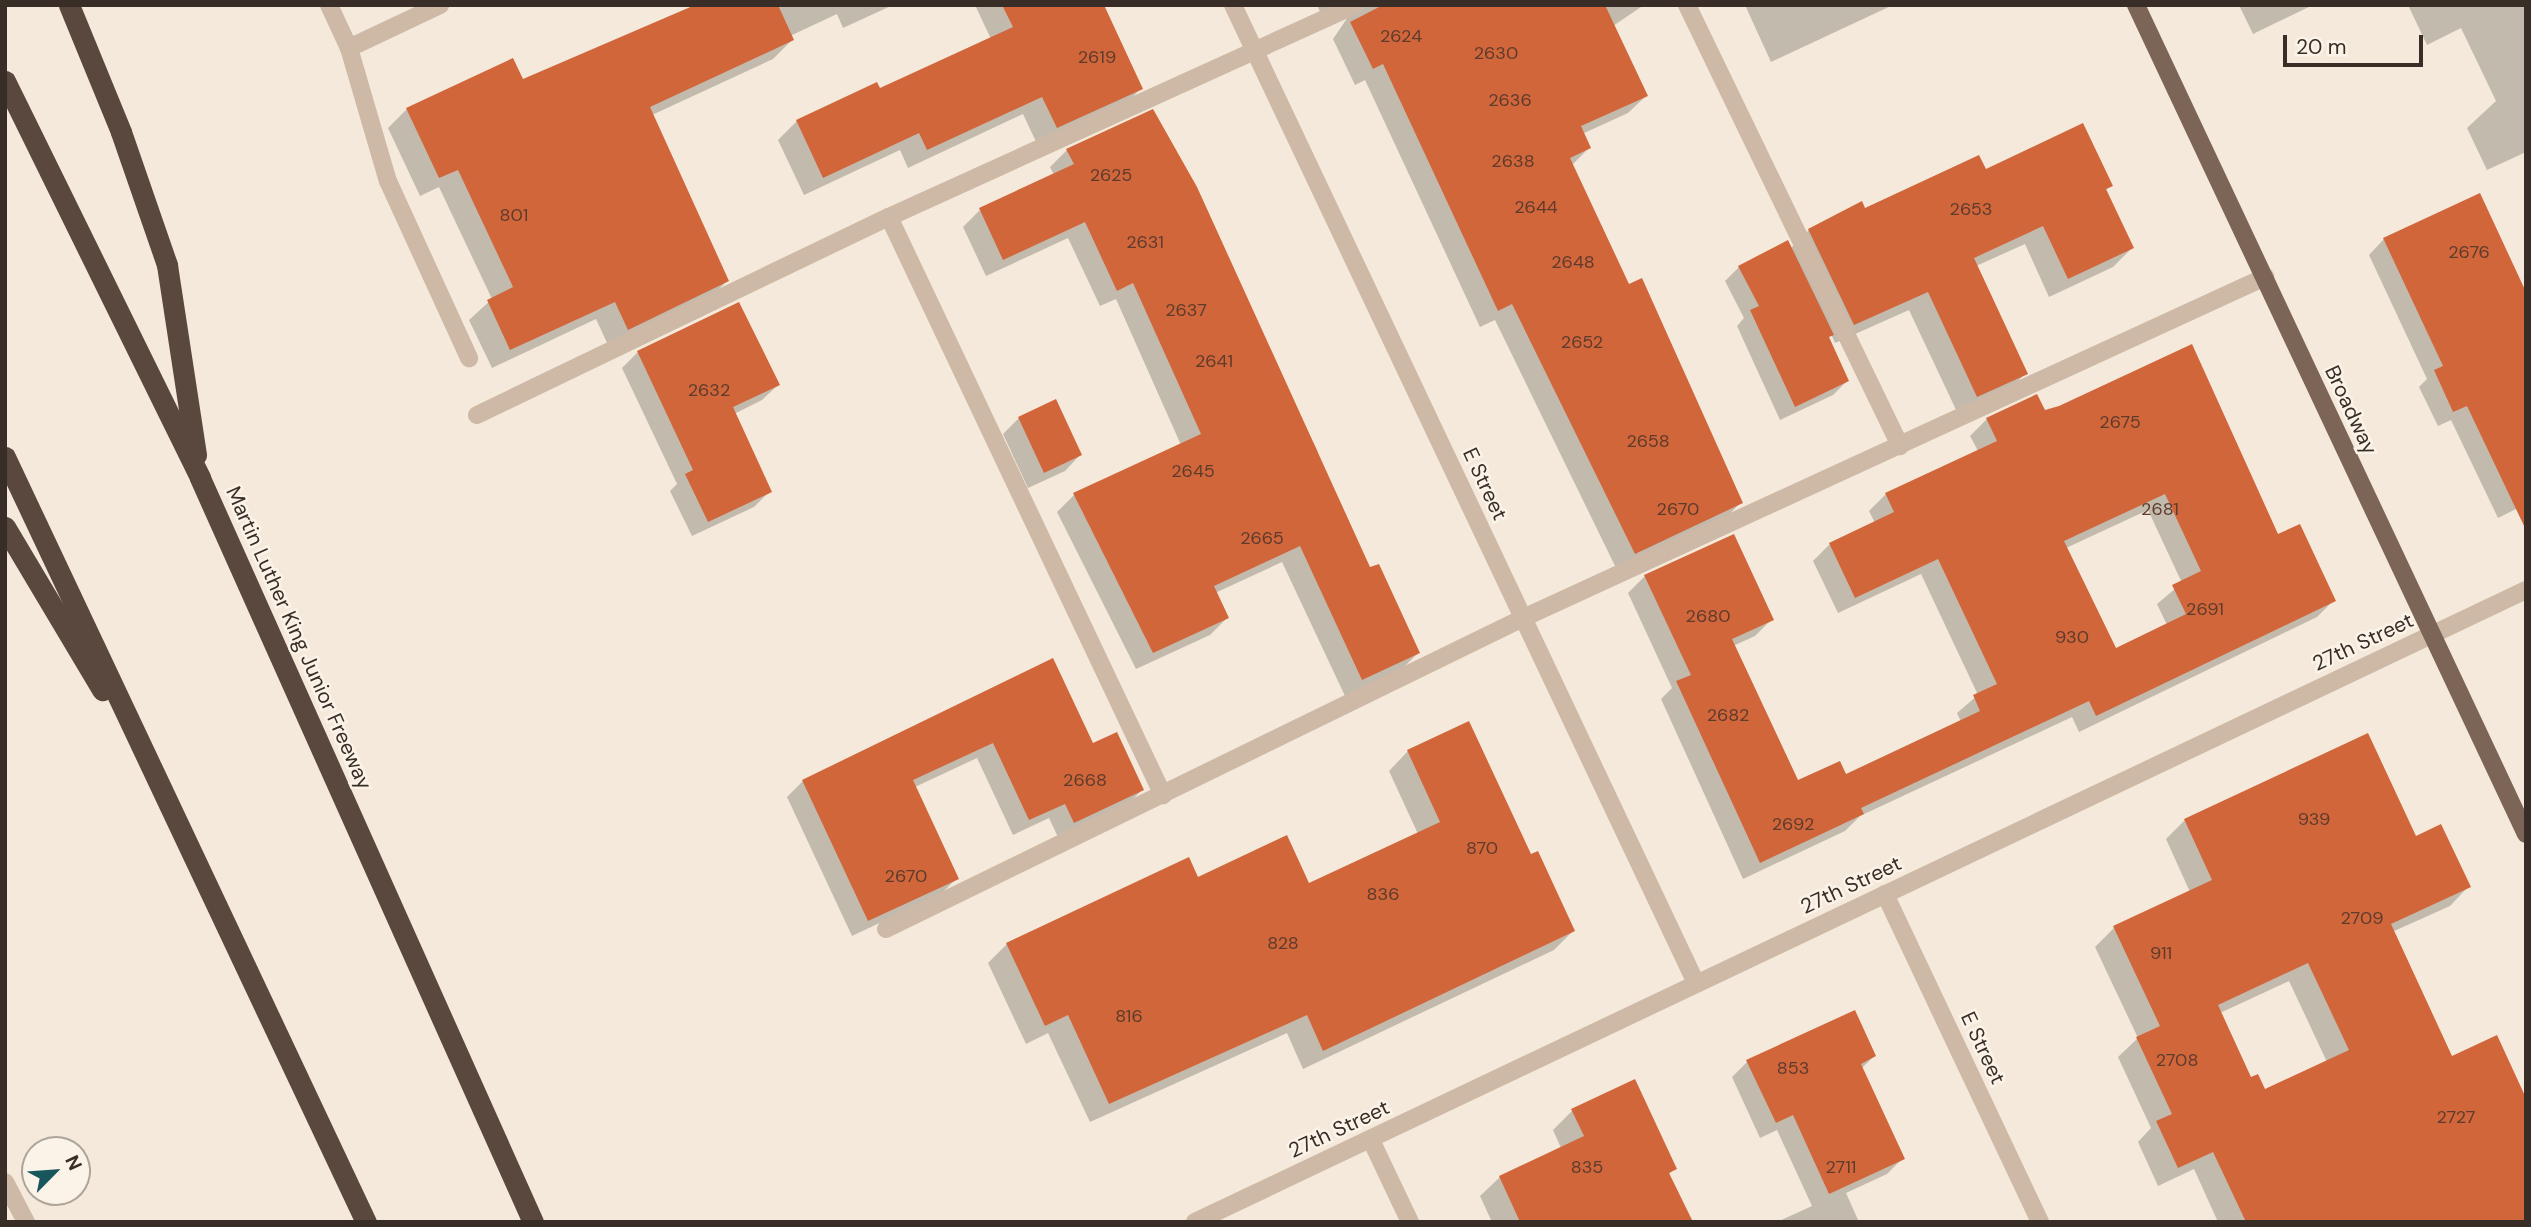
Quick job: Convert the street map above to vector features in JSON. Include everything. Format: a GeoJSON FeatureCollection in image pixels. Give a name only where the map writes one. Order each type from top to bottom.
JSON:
{"type":"FeatureCollection","features":[{"type":"Feature","properties":{"kind":"highway"},"geometry":{"type":"LineString","coordinates":[[69,5],[121,132],[166,265],[200,478]]}},
{"type":"Feature","properties":{"kind":"highway","name":"Martin Luther King Junior Freeway"},"geometry":{"type":"LineString","coordinates":[[5,81],[200,478],[533,1222]]}},
{"type":"Feature","properties":{"kind":"highway"},"geometry":{"type":"LineString","coordinates":[[5,457],[366,1222]]}},
{"type":"Feature","properties":{"kind":"highway"},"geometry":{"type":"LineString","coordinates":[[5,527],[169,803]]}},
{"type":"Feature","properties":{"kind":"main road","name":"Broadway"},"geometry":{"type":"LineString","coordinates":[[2136,5],[2526,834]]}},
{"type":"Feature","properties":{"kind":"street"},"geometry":{"type":"LineString","coordinates":[[329,5],[349,48],[388,181],[469,358]]}},
{"type":"Feature","properties":{"kind":"street"},"geometry":{"type":"LineString","coordinates":[[349,48],[440,5]]}},
{"type":"Feature","properties":{"kind":"street","name":"E Street"},"geometry":{"type":"LineString","coordinates":[[1233,5],[1696,983]]}},
{"type":"Feature","properties":{"kind":"street"},"geometry":{"type":"LineString","coordinates":[[477,415],[889,217],[1355,5]]}},
{"type":"Feature","properties":{"kind":"street"},"geometry":{"type":"LineString","coordinates":[[1688,5],[1900,446]]}},
{"type":"Feature","properties":{"kind":"street"},"geometry":{"type":"LineString","coordinates":[[889,217],[1163,795]]}},
{"type":"Feature","properties":{"kind":"street"},"geometry":{"type":"LineString","coordinates":[[886,929],[1523,618],[2265,277]]}},
{"type":"Feature","properties":{"kind":"street","name":"27th Street"},"geometry":{"type":"LineString","coordinates":[[1195,1222],[2526,590]]}},
{"type":"Feature","properties":{"kind":"street","name":"E Street"},"geometry":{"type":"LineString","coordinates":[[1885,894],[2040,1222]]}},
{"type":"Feature","properties":{"kind":"street"},"geometry":{"type":"LineString","coordinates":[[1371,1140],[1410,1222]]}},
{"type":"Feature","properties":{"kind":"street"},"geometry":{"type":"LineString","coordinates":[[5,1182],[26,1222]]}},
{"type":"Feature","properties":{"kind":"building"},"geometry":{"type":"Polygon","coordinates":[[[695,5],[778,5],[794,40],[650,107],[729,281],[628,330],[615,302],[510,350],[487,300],[513,287],[458,170],[439,178],[406,108],[513,58],[523,79],[695,5]]]}},
{"type":"Feature","properties":{"kind":"building"},"geometry":{"type":"Polygon","coordinates":[[[1002,5],[1104,5],[1143,89],[1057,128],[1042,97],[927,150],[919,133],[823,178],[796,120],[877,82],[880,88],[1013,27],[1002,5]]]}},
{"type":"Feature","properties":{"kind":"building"},"geometry":{"type":"Polygon","coordinates":[[[1383,5],[1605,5],[1648,96],[1581,126],[1591,148],[1570,158],[1629,284],[1642,278],[1743,503],[1635,554],[1512,304],[1498,311],[1383,64],[1373,69],[1350,22],[1383,5]]]}},
{"type":"Feature","properties":{"kind":"building"},"geometry":{"type":"Polygon","coordinates":[[[1153,109],[1197,187],[1370,567],[1379,564],[1420,653],[1362,680],[1300,546],[1214,586],[1229,618],[1153,653],[1073,493],[1201,434],[1133,283],[1117,291],[1085,222],[1003,260],[979,208],[1074,164],[1066,149],[1153,109]]]}},
{"type":"Feature","properties":{"kind":"building"},"geometry":{"type":"Polygon","coordinates":[[[2083,123],[2113,186],[2106,189],[2134,248],[2068,279],[2043,226],[1974,258],[2028,374],[1977,397],[1928,292],[1854,325],[1808,229],[1862,201],[1865,208],[1979,155],[1986,169],[2083,123]]]}},
{"type":"Feature","properties":{"kind":"building"},"geometry":{"type":"Polygon","coordinates":[[[2480,193],[2526,292],[2526,530],[2467,406],[2453,412],[2434,370],[2443,366],[2383,238],[2480,193]]]}},
{"type":"Feature","properties":{"kind":"building"},"geometry":{"type":"Polygon","coordinates":[[[1788,240],[1834,335],[1829,337],[1849,381],[1795,407],[1750,310],[1759,306],[1738,266],[1788,240]]]}},
{"type":"Feature","properties":{"kind":"building"},"geometry":{"type":"Polygon","coordinates":[[[739,302],[780,385],[733,407],[772,492],[708,522],[685,474],[693,470],[637,351],[739,302]]]}},
{"type":"Feature","properties":{"kind":"building"},"geometry":{"type":"Polygon","coordinates":[[[2192,344],[2278,534],[2300,524],[2336,601],[2096,716],[2089,701],[1861,808],[1864,814],[1760,863],[1676,681],[1691,675],[1644,575],[1734,534],[1774,620],[1732,639],[1798,780],[1840,761],[1846,774],[1980,711],[1973,695],[1997,684],[1938,559],[1855,598],[1829,543],[1894,512],[1885,493],[1997,441],[1986,418],[2037,394],[2045,410],[2192,344]],[[2165,494],[2064,541],[2116,648],[2186,614],[2172,585],[2201,571],[2165,494]]]}},
{"type":"Feature","properties":{"kind":"building"},"geometry":{"type":"Polygon","coordinates":[[[1056,399],[1082,455],[1044,473],[1018,417],[1056,399]]]}},
{"type":"Feature","properties":{"kind":"building"},"geometry":{"type":"Polygon","coordinates":[[[1053,658],[1093,743],[1117,732],[1144,790],[1074,823],[1065,804],[1029,820],[993,743],[913,780],[959,879],[868,921],[802,780],[1053,658]]]}},
{"type":"Feature","properties":{"kind":"building"},"geometry":{"type":"Polygon","coordinates":[[[1469,721],[1531,854],[1538,851],[1575,931],[1323,1051],[1307,1015],[1109,1104],[1068,1015],[1045,1026],[1006,943],[1189,857],[1198,877],[1287,835],[1309,883],[1440,822],[1407,750],[1469,721]]]}},
{"type":"Feature","properties":{"kind":"building"},"geometry":{"type":"Polygon","coordinates":[[[2368,733],[2416,836],[2441,824],[2471,887],[2391,924],[2452,1056],[2497,1035],[2526,1098],[2526,1222],[2246,1222],[2213,1152],[2178,1168],[2156,1121],[2172,1114],[2136,1037],[2160,1026],[2113,926],[2212,880],[2184,819],[2368,733]],[[2308,963],[2218,1005],[2251,1077],[2258,1074],[2265,1089],[2349,1050],[2308,963]]]}},
{"type":"Feature","properties":{"kind":"building"},"geometry":{"type":"Polygon","coordinates":[[[1855,1010],[1876,1056],[1861,1064],[1905,1159],[1829,1194],[1793,1115],[1776,1123],[1746,1060],[1855,1010]]]}},
{"type":"Feature","properties":{"kind":"building"},"geometry":{"type":"Polygon","coordinates":[[[1635,1079],[1677,1169],[1669,1173],[1693,1222],[1520,1222],[1499,1176],[1584,1136],[1571,1109],[1635,1079]]]}}]}
